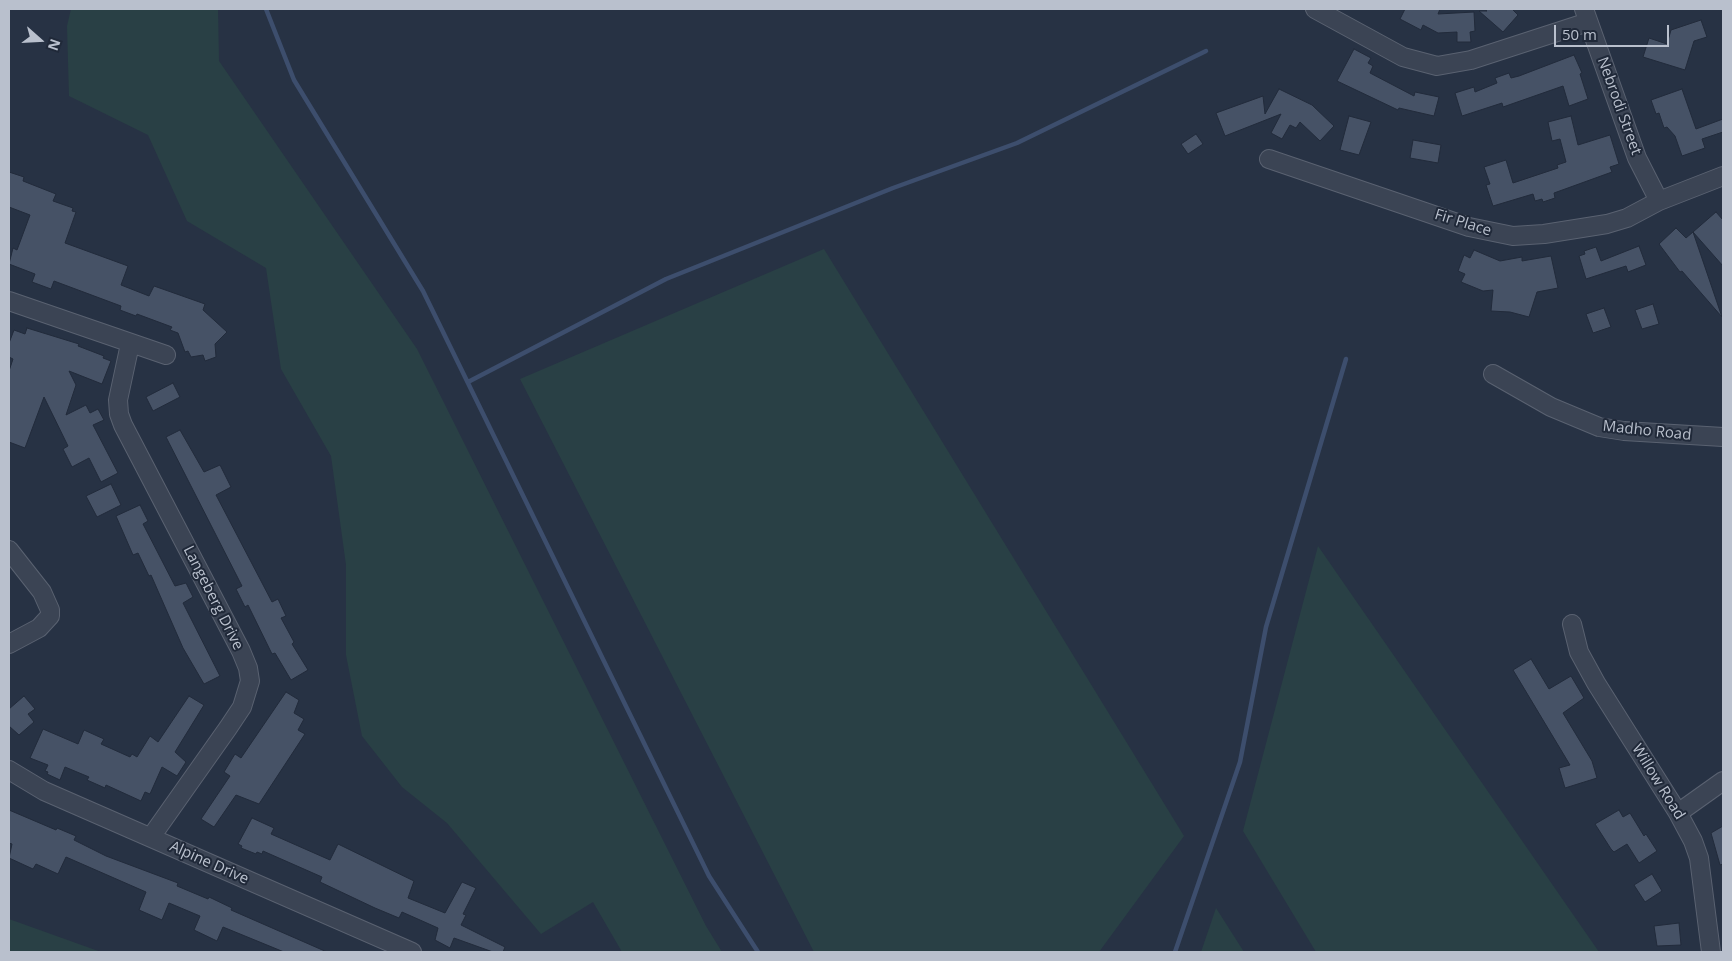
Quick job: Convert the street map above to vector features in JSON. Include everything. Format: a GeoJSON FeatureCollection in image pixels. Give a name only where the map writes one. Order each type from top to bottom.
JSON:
{"type":"FeatureCollection","features":[{"type":"Feature","properties":{"kind":"street"},"geometry":{"type":"LineString","coordinates":[[1315,9],[1403,57],[1437,66],[1471,60],[1586,15]]}},
{"type":"Feature","properties":{"kind":"street","name":"Nebrodi Street"},"geometry":{"type":"LineString","coordinates":[[1586,15],[1637,158],[1659,201]]}},
{"type":"Feature","properties":{"kind":"street","name":"Fir Place"},"geometry":{"type":"LineString","coordinates":[[1269,159],[1469,227],[1513,236],[1607,224],[1627,218],[1659,201],[1723,176]]}},
{"type":"Feature","properties":{"kind":"street"},"geometry":{"type":"LineString","coordinates":[[9,301],[166,355]]}},
{"type":"Feature","properties":{"kind":"street","name":"Langeberg Drive"},"geometry":{"type":"LineString","coordinates":[[130,344],[118,400],[122,425],[241,651],[248,668],[250,681],[242,707],[151,837]]}},
{"type":"Feature","properties":{"kind":"street","name":"Madho Road"},"geometry":{"type":"LineString","coordinates":[[1493,374],[1552,407],[1599,427],[1624,431],[1723,437]]}},
{"type":"Feature","properties":{"kind":"street"},"geometry":{"type":"LineString","coordinates":[[9,550],[42,592],[50,610],[50,616],[39,628],[9,644]]}},
{"type":"Feature","properties":{"kind":"street","name":"Willow Road"},"geometry":{"type":"LineString","coordinates":[[1572,624],[1578,652],[1678,814],[1693,842],[1716,927],[1711,952]]}},
{"type":"Feature","properties":{"kind":"street","name":"Alpine Drive"},"geometry":{"type":"LineString","coordinates":[[9,770],[44,791],[412,952]]}},
{"type":"Feature","properties":{"kind":"street"},"geometry":{"type":"LineString","coordinates":[[1678,814],[1723,781]]}},
{"type":"Feature","properties":{"kind":"green space"},"geometry":{"type":"Polygon","coordinates":[[[71,9],[218,9],[219,61],[417,349],[706,926],[722,952],[622,952],[593,902],[541,934],[447,823],[402,787],[362,736],[346,655],[346,565],[331,456],[281,369],[266,268],[187,221],[148,135],[69,96],[67,26],[71,9]]]}},
{"type":"Feature","properties":{"kind":"green space"},"geometry":{"type":"Polygon","coordinates":[[[824,249],[1184,836],[1099,952],[814,952],[520,379],[824,249]]]}},
{"type":"Feature","properties":{"kind":"green space"},"geometry":{"type":"Polygon","coordinates":[[[1318,546],[1599,952],[1316,952],[1243,831],[1318,546]]]}},
{"type":"Feature","properties":{"kind":"green space"},"geometry":{"type":"Polygon","coordinates":[[[1216,908],[1244,952],[1201,952],[1216,908]]]}},
{"type":"Feature","properties":{"kind":"green space"},"geometry":{"type":"Polygon","coordinates":[[[9,919],[101,952],[9,952],[9,919]]]}},
{"type":"Feature","properties":{"kind":"building"},"geometry":{"type":"Polygon","coordinates":[[[1405,9],[1440,9],[1438,14],[1474,12],[1475,31],[1470,32],[1471,42],[1457,42],[1457,32],[1438,33],[1423,25],[1421,30],[1400,19],[1405,9]]]}},
{"type":"Feature","properties":{"kind":"building"},"geometry":{"type":"Polygon","coordinates":[[[1484,9],[1512,9],[1518,15],[1503,32],[1479,11],[1487,11],[1484,9]]]}},
{"type":"Feature","properties":{"kind":"building"},"geometry":{"type":"Polygon","coordinates":[[[1701,20],[1707,37],[1694,41],[1685,70],[1643,57],[1649,38],[1667,44],[1671,30],[1701,20]]]}},
{"type":"Feature","properties":{"kind":"building"},"geometry":{"type":"Polygon","coordinates":[[[1354,49],[1371,58],[1368,63],[1373,66],[1370,73],[1414,96],[1415,92],[1439,97],[1434,116],[1399,108],[1398,110],[1337,81],[1354,49]]]}},
{"type":"Feature","properties":{"kind":"building"},"geometry":{"type":"Polygon","coordinates":[[[1574,55],[1582,73],[1580,74],[1588,99],[1569,106],[1563,86],[1503,107],[1502,103],[1462,116],[1455,93],[1474,87],[1475,92],[1497,83],[1495,78],[1509,73],[1511,78],[1519,76],[1574,55]]]}},
{"type":"Feature","properties":{"kind":"building"},"geometry":{"type":"Polygon","coordinates":[[[1279,89],[1312,105],[1334,126],[1320,141],[1300,122],[1296,128],[1290,125],[1282,139],[1271,133],[1281,114],[1225,136],[1216,113],[1263,96],[1265,114],[1279,89]]]}},
{"type":"Feature","properties":{"kind":"building"},"geometry":{"type":"Polygon","coordinates":[[[1682,89],[1696,129],[1723,119],[1723,132],[1702,139],[1705,148],[1682,156],[1675,136],[1667,127],[1664,128],[1659,113],[1656,114],[1651,100],[1682,89]]]}},
{"type":"Feature","properties":{"kind":"building"},"geometry":{"type":"Polygon","coordinates":[[[1349,116],[1371,122],[1359,155],[1340,150],[1349,116]]]}},
{"type":"Feature","properties":{"kind":"building"},"geometry":{"type":"Polygon","coordinates":[[[1571,116],[1578,145],[1610,135],[1619,164],[1610,167],[1612,172],[1554,193],[1555,198],[1543,202],[1542,199],[1535,201],[1533,194],[1493,206],[1486,185],[1490,184],[1484,167],[1506,160],[1513,183],[1558,168],[1557,165],[1566,162],[1560,139],[1552,141],[1548,122],[1571,116]]]}},
{"type":"Feature","properties":{"kind":"building"},"geometry":{"type":"Polygon","coordinates":[[[1196,134],[1203,144],[1188,154],[1181,144],[1196,134]]]}},
{"type":"Feature","properties":{"kind":"building"},"geometry":{"type":"Polygon","coordinates":[[[1413,140],[1441,145],[1438,163],[1410,158],[1413,140]]]}},
{"type":"Feature","properties":{"kind":"building"},"geometry":{"type":"Polygon","coordinates":[[[9,172],[24,177],[23,181],[56,194],[53,201],[73,208],[72,211],[76,212],[65,243],[128,266],[121,285],[149,296],[154,286],[205,304],[203,310],[227,332],[215,344],[216,357],[205,361],[203,355],[191,357],[188,351],[185,352],[178,333],[170,330],[172,327],[120,310],[121,306],[54,281],[51,289],[32,282],[35,274],[9,264],[13,248],[17,250],[30,215],[9,207],[9,172]]]}},
{"type":"Feature","properties":{"kind":"building"},"geometry":{"type":"Polygon","coordinates":[[[1716,212],[1723,220],[1723,266],[1693,232],[1716,212]]]}},
{"type":"Feature","properties":{"kind":"building"},"geometry":{"type":"Polygon","coordinates":[[[1676,228],[1686,238],[1693,232],[1722,317],[1682,271],[1680,272],[1659,244],[1676,228]]]}},
{"type":"Feature","properties":{"kind":"building"},"geometry":{"type":"Polygon","coordinates":[[[1639,246],[1646,265],[1628,272],[1626,266],[1586,279],[1579,256],[1585,254],[1584,251],[1596,247],[1601,261],[1639,246]]]}},
{"type":"Feature","properties":{"kind":"building"},"geometry":{"type":"Polygon","coordinates":[[[1474,250],[1500,261],[1522,257],[1522,261],[1551,256],[1558,288],[1537,292],[1529,317],[1510,312],[1491,311],[1493,290],[1483,291],[1461,282],[1465,274],[1458,271],[1464,255],[1470,258],[1474,250]]]}},
{"type":"Feature","properties":{"kind":"building"},"geometry":{"type":"Polygon","coordinates":[[[1653,304],[1659,324],[1642,329],[1635,310],[1653,304]]]}},
{"type":"Feature","properties":{"kind":"building"},"geometry":{"type":"Polygon","coordinates":[[[1604,308],[1611,327],[1593,333],[1586,314],[1604,308]]]}},
{"type":"Feature","properties":{"kind":"building"},"geometry":{"type":"Polygon","coordinates":[[[27,328],[79,344],[78,346],[104,356],[103,358],[111,361],[102,384],[69,371],[76,385],[66,415],[86,405],[90,413],[98,409],[104,420],[93,425],[118,473],[101,482],[89,458],[72,467],[63,449],[68,446],[44,397],[25,448],[9,442],[9,371],[13,359],[9,357],[9,343],[14,330],[25,334],[27,328]]]}},
{"type":"Feature","properties":{"kind":"building"},"geometry":{"type":"Polygon","coordinates":[[[173,383],[180,397],[153,411],[146,397],[173,383]]]}},
{"type":"Feature","properties":{"kind":"building"},"geometry":{"type":"Polygon","coordinates":[[[180,430],[204,472],[220,465],[231,487],[216,495],[272,602],[278,599],[286,616],[281,618],[294,642],[292,644],[308,670],[291,680],[275,653],[272,654],[248,605],[245,607],[236,589],[242,586],[166,437],[180,430]]]}},
{"type":"Feature","properties":{"kind":"building"},"geometry":{"type":"Polygon","coordinates":[[[111,484],[121,505],[97,517],[86,496],[111,484]]]}},
{"type":"Feature","properties":{"kind":"building"},"geometry":{"type":"Polygon","coordinates":[[[140,505],[148,521],[143,524],[175,586],[186,583],[193,597],[183,603],[220,676],[204,684],[183,648],[151,575],[149,576],[138,553],[133,555],[116,516],[140,505]]]}},
{"type":"Feature","properties":{"kind":"building"},"geometry":{"type":"Polygon","coordinates":[[[1531,659],[1549,689],[1571,676],[1584,698],[1563,713],[1592,761],[1597,778],[1565,788],[1559,768],[1570,765],[1513,670],[1531,659]]]}},
{"type":"Feature","properties":{"kind":"building"},"geometry":{"type":"Polygon","coordinates":[[[286,692],[299,700],[294,713],[304,719],[298,730],[305,734],[259,804],[236,795],[214,827],[201,819],[230,776],[224,772],[235,754],[241,758],[286,692]]]}},
{"type":"Feature","properties":{"kind":"building"},"geometry":{"type":"Polygon","coordinates":[[[24,696],[35,709],[28,714],[34,722],[19,735],[9,726],[9,709],[24,696]]]}},
{"type":"Feature","properties":{"kind":"building"},"geometry":{"type":"Polygon","coordinates":[[[189,696],[204,705],[175,752],[186,762],[177,776],[162,767],[150,794],[145,792],[141,801],[106,785],[105,788],[87,780],[89,777],[65,767],[60,780],[47,774],[48,772],[45,771],[48,765],[30,758],[43,729],[78,744],[84,730],[104,739],[101,744],[130,757],[132,754],[137,757],[150,736],[158,742],[189,696]]]}},
{"type":"Feature","properties":{"kind":"building"},"geometry":{"type":"Polygon","coordinates":[[[9,810],[56,830],[57,828],[76,836],[74,840],[106,856],[178,883],[177,886],[208,899],[209,897],[232,908],[231,910],[327,952],[284,952],[223,927],[217,941],[194,930],[200,916],[169,903],[162,920],[139,910],[146,892],[66,857],[58,874],[36,864],[33,869],[9,858],[12,844],[9,843],[9,810]]]}},
{"type":"Feature","properties":{"kind":"building"},"geometry":{"type":"Polygon","coordinates":[[[1619,810],[1623,817],[1630,813],[1644,836],[1646,834],[1657,851],[1639,863],[1627,844],[1614,852],[1595,824],[1619,810]]]}},
{"type":"Feature","properties":{"kind":"building"},"geometry":{"type":"Polygon","coordinates":[[[252,818],[274,828],[271,834],[330,860],[338,844],[414,881],[408,898],[445,913],[462,882],[476,888],[463,914],[466,915],[461,925],[505,947],[503,952],[493,952],[454,938],[450,948],[435,940],[438,928],[402,912],[399,918],[375,908],[320,882],[322,877],[263,851],[262,854],[257,852],[256,854],[241,848],[242,846],[238,844],[252,818]]]}},
{"type":"Feature","properties":{"kind":"building"},"geometry":{"type":"Polygon","coordinates":[[[1723,826],[1723,864],[1720,865],[1711,833],[1723,826]]]}},
{"type":"Feature","properties":{"kind":"building"},"geometry":{"type":"Polygon","coordinates":[[[1652,874],[1662,891],[1645,902],[1634,885],[1652,874]]]}},
{"type":"Feature","properties":{"kind":"building"},"geometry":{"type":"Polygon","coordinates":[[[1679,923],[1681,945],[1657,946],[1654,926],[1679,923]]]}},
{"type":"Feature","properties":{"kind":"waterway"},"geometry":{"type":"LineString","coordinates":[[266,9],[294,80],[423,291],[709,876],[758,952]]}},
{"type":"Feature","properties":{"kind":"waterway"},"geometry":{"type":"LineString","coordinates":[[468,382],[666,279],[893,188],[1017,143],[1206,51]]}},
{"type":"Feature","properties":{"kind":"waterway"},"geometry":{"type":"LineString","coordinates":[[1175,952],[1240,762],[1266,627],[1346,359]]}}]}
